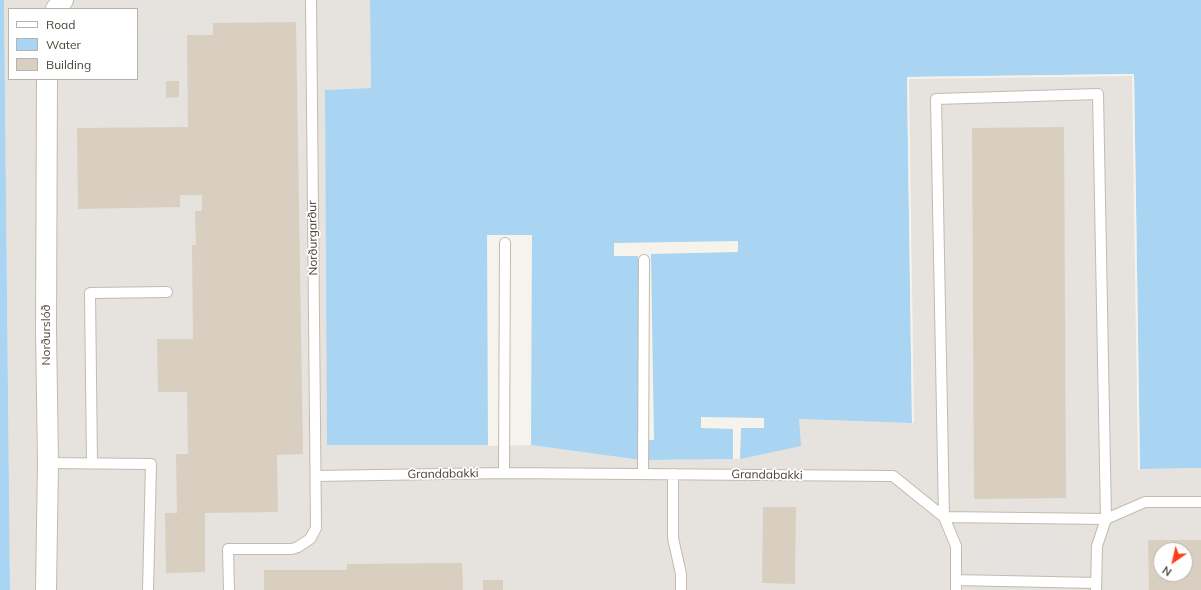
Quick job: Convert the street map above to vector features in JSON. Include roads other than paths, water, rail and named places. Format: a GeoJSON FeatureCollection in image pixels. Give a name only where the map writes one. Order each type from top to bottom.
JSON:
{"type":"FeatureCollection","features":[{"type":"Feature","properties":{"kind":"street"},"geometry":{"type":"LineString","coordinates":[[57,8],[63,0]]}},
{"type":"Feature","properties":{"kind":"street","name":"Norðurslóð"},"geometry":{"type":"LineString","coordinates":[[46,590],[48,463],[46,330],[47,80]]}},
{"type":"Feature","properties":{"kind":"lane","name":"Norðurgarður"},"geometry":{"type":"LineString","coordinates":[[229,590],[228,549],[298,547],[310,539],[316,528],[311,0]]}},
{"type":"Feature","properties":{"kind":"lane"},"geometry":{"type":"LineString","coordinates":[[1098,94],[1106,519],[1097,546],[1096,586],[956,585],[956,546],[944,516],[936,99],[1098,94]]}},
{"type":"Feature","properties":{"kind":"lane"},"geometry":{"type":"LineString","coordinates":[[504,473],[505,243]]}},
{"type":"Feature","properties":{"kind":"lane"},"geometry":{"type":"LineString","coordinates":[[643,474],[644,260]]}},
{"type":"Feature","properties":{"kind":"lane"},"geometry":{"type":"LineString","coordinates":[[92,463],[90,293],[166,292]]}},
{"type":"Feature","properties":{"kind":"lane"},"geometry":{"type":"LineString","coordinates":[[48,463],[151,464],[148,590]]}},
{"type":"Feature","properties":{"kind":"lane","name":"Grandabakki"},"geometry":{"type":"LineString","coordinates":[[316,476],[504,473],[893,476],[944,516]]}},
{"type":"Feature","properties":{"kind":"lane"},"geometry":{"type":"LineString","coordinates":[[673,474],[673,538],[682,574],[681,590]]}},
{"type":"Feature","properties":{"kind":"lane"},"geometry":{"type":"LineString","coordinates":[[944,516],[1106,519],[1145,502],[1201,502]]}},
{"type":"Feature","properties":{"kind":"water"},"geometry":{"type":"Polygon","coordinates":[[[0,0],[4,0],[10,590],[0,590],[0,0]]]}},
{"type":"Feature","properties":{"kind":"water"},"geometry":{"type":"Polygon","coordinates":[[[370,0],[1201,0],[1201,468],[1140,469],[1134,74],[907,77],[912,423],[799,419],[801,446],[740,459],[641,460],[531,445],[327,445],[325,90],[371,88],[370,0]]]}}]}
